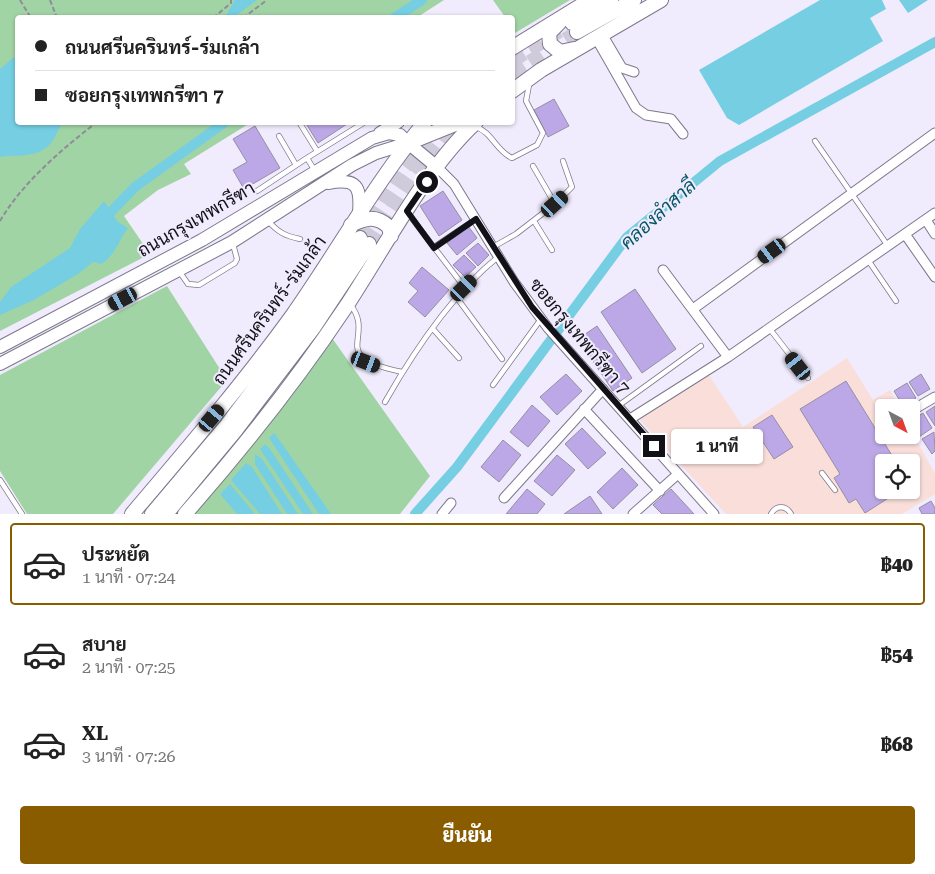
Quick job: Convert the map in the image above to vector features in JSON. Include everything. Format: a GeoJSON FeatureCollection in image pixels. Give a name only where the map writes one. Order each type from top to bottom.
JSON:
{"type":"FeatureCollection","features":[{"type":"Feature","properties":{"kind":"main road"},"geometry":{"type":"LineString","coordinates":[[572,23],[590,0]]}},
{"type":"Feature","properties":{"kind":"main road"},"geometry":{"type":"LineString","coordinates":[[594,39],[560,52],[550,44],[549,33],[572,23],[611,0]]}},
{"type":"Feature","properties":{"kind":"main road"},"geometry":{"type":"LineString","coordinates":[[515,46],[634,0]]}},
{"type":"Feature","properties":{"kind":"main road"},"geometry":{"type":"LineString","coordinates":[[515,89],[541,70],[662,0]]}},
{"type":"Feature","properties":{"kind":"main road"},"geometry":{"type":"LineString","coordinates":[[372,138],[393,125]]}},
{"type":"Feature","properties":{"kind":"main road"},"geometry":{"type":"LineString","coordinates":[[408,144],[423,125]]}},
{"type":"Feature","properties":{"kind":"main road"},"geometry":{"type":"LineString","coordinates":[[408,144],[466,125]]}},
{"type":"Feature","properties":{"kind":"main road"},"geometry":{"type":"LineString","coordinates":[[185,514],[234,457],[349,302],[407,211],[468,125]]}},
{"type":"Feature","properties":{"kind":"main road","name":"ถนนกรุงเทพกรีฑา"},"geometry":{"type":"LineString","coordinates":[[0,346],[229,224],[372,138],[394,133],[404,137],[408,144],[437,167]]}},
{"type":"Feature","properties":{"kind":"main road","name":"ถนนกรุงเทพกรีฑา"},"geometry":{"type":"LineString","coordinates":[[0,364],[232,242],[321,184],[376,153],[408,144]]}},
{"type":"Feature","properties":{"kind":"main road","name":"ถนนศรีนครินทร์-ร่มเกล้า"},"geometry":{"type":"LineString","coordinates":[[132,514],[224,404],[292,316],[358,214],[408,144]]}},
{"type":"Feature","properties":{"kind":"main road"},"geometry":{"type":"LineString","coordinates":[[321,184],[344,180],[354,184],[359,192],[358,214]]}},
{"type":"Feature","properties":{"kind":"main road"},"geometry":{"type":"LineString","coordinates":[[350,226],[362,220],[376,219],[389,227],[392,236]]}},
{"type":"Feature","properties":{"kind":"main road","name":"ถนนศรีนครินทร์-ร่มเกล้า"},"geometry":{"type":"LineString","coordinates":[[152,514],[227,425],[306,322],[364,241],[314,327],[235,431],[166,514]]}},
{"type":"Feature","properties":{"kind":"main road"},"geometry":{"type":"LineString","coordinates":[[150,267],[158,280]]}},
{"type":"Feature","properties":{"kind":"street"},"geometry":{"type":"LineString","coordinates":[[594,39],[622,68],[634,72]]}},
{"type":"Feature","properties":{"kind":"street"},"geometry":{"type":"LineString","coordinates":[[594,39],[636,108],[646,115],[671,119],[683,134]]}},
{"type":"Feature","properties":{"kind":"street"},"geometry":{"type":"LineString","coordinates":[[693,309],[935,133]]}},
{"type":"Feature","properties":{"kind":"street","name":"ซอยกรุงเทพกรีฑา 7"},"geometry":{"type":"LineString","coordinates":[[437,167],[454,184],[514,282],[548,328],[714,514]]}},
{"type":"Feature","properties":{"kind":"street"},"geometry":{"type":"LineString","coordinates":[[630,419],[728,357],[935,213]]}},
{"type":"Feature","properties":{"kind":"street"},"geometry":{"type":"LineString","coordinates":[[926,220],[935,234]]}},
{"type":"Feature","properties":{"kind":"street"},"geometry":{"type":"LineString","coordinates":[[906,234],[935,276]]}},
{"type":"Feature","properties":{"kind":"street"},"geometry":{"type":"LineString","coordinates":[[664,270],[728,357]]}},
{"type":"Feature","properties":{"kind":"street"},"geometry":{"type":"LineString","coordinates":[[504,498],[603,389]]}},
{"type":"Feature","properties":{"kind":"street"},"geometry":{"type":"LineString","coordinates":[[920,406],[935,397]]}},
{"type":"Feature","properties":{"kind":"street"},"geometry":{"type":"LineString","coordinates":[[584,409],[660,491]]}},
{"type":"Feature","properties":{"kind":"street"},"geometry":{"type":"LineString","coordinates":[[633,514],[678,474]]}},
{"type":"Feature","properties":{"kind":"street"},"geometry":{"type":"LineString","coordinates":[[442,514],[451,503]]}},
{"type":"Feature","properties":{"kind":"lane"},"geometry":{"type":"LineString","coordinates":[[472,125],[485,130],[504,154],[512,158],[537,145],[543,133],[526,101],[526,94],[530,82],[541,70]]}},
{"type":"Feature","properties":{"kind":"lane"},"geometry":{"type":"LineString","coordinates":[[301,125],[317,151]]}},
{"type":"Feature","properties":{"kind":"lane"},"geometry":{"type":"LineString","coordinates":[[257,191],[360,125]]}},
{"type":"Feature","properties":{"kind":"lane"},"geometry":{"type":"LineString","coordinates":[[280,136],[296,165]]}},
{"type":"Feature","properties":{"kind":"lane"},"geometry":{"type":"LineString","coordinates":[[815,141],[888,246]]}},
{"type":"Feature","properties":{"kind":"lane"},"geometry":{"type":"LineString","coordinates":[[307,158],[315,171]]}},
{"type":"Feature","properties":{"kind":"lane"},"geometry":{"type":"LineString","coordinates":[[493,247],[512,237],[534,221],[572,187],[563,161]]}},
{"type":"Feature","properties":{"kind":"lane"},"geometry":{"type":"LineString","coordinates":[[533,166],[555,204]]}},
{"type":"Feature","properties":{"kind":"lane"},"geometry":{"type":"LineString","coordinates":[[407,211],[464,288]]}},
{"type":"Feature","properties":{"kind":"lane"},"geometry":{"type":"LineString","coordinates":[[434,248],[476,219]]}},
{"type":"Feature","properties":{"kind":"lane"},"geometry":{"type":"LineString","coordinates":[[267,220],[277,232],[300,239]]}},
{"type":"Feature","properties":{"kind":"lane"},"geometry":{"type":"LineString","coordinates":[[534,221],[552,250]]}},
{"type":"Feature","properties":{"kind":"lane"},"geometry":{"type":"LineString","coordinates":[[179,270],[188,284],[199,285],[237,261],[232,242]]}},
{"type":"Feature","properties":{"kind":"lane"},"geometry":{"type":"LineString","coordinates":[[385,402],[402,372],[464,288],[499,256]]}},
{"type":"Feature","properties":{"kind":"lane"},"geometry":{"type":"LineString","coordinates":[[868,260],[896,301]]}},
{"type":"Feature","properties":{"kind":"lane"},"geometry":{"type":"LineString","coordinates":[[457,298],[502,359]]}},
{"type":"Feature","properties":{"kind":"lane"},"geometry":{"type":"LineString","coordinates":[[349,302],[357,314],[357,342],[361,356],[366,362],[402,372]]}},
{"type":"Feature","properties":{"kind":"lane"},"geometry":{"type":"LineString","coordinates":[[493,385],[541,319]]}},
{"type":"Feature","properties":{"kind":"lane"},"geometry":{"type":"LineString","coordinates":[[769,328],[808,378]]}},
{"type":"Feature","properties":{"kind":"lane"},"geometry":{"type":"LineString","coordinates":[[433,329],[459,358]]}},
{"type":"Feature","properties":{"kind":"lane"},"geometry":{"type":"LineString","coordinates":[[618,406],[701,346]]}},
{"type":"Feature","properties":{"kind":"lane"},"geometry":{"type":"LineString","coordinates":[[822,473],[835,490]]}},
{"type":"Feature","properties":{"kind":"lane"},"geometry":{"type":"LineString","coordinates":[[0,480],[22,514]]}},
{"type":"Feature","properties":{"kind":"lane"},"geometry":{"type":"LineString","coordinates":[[771,514],[775,509],[781,507],[787,509],[791,514]]}},
{"type":"Feature","properties":{"kind":"path"},"geometry":{"type":"LineString","coordinates":[[20,0],[28,15]]}},
{"type":"Feature","properties":{"kind":"path"},"geometry":{"type":"LineString","coordinates":[[50,0],[56,15]]}},
{"type":"Feature","properties":{"kind":"path"},"geometry":{"type":"LineString","coordinates":[[217,15],[231,3],[231,0]]}},
{"type":"Feature","properties":{"kind":"path"},"geometry":{"type":"LineString","coordinates":[[246,15],[267,0]]}},
{"type":"Feature","properties":{"kind":"path"},"geometry":{"type":"LineString","coordinates":[[0,222],[8,208],[37,176],[93,125]]}},
{"type":"Feature","properties":{"kind":"shaded area"},"geometry":{"type":"Polygon","coordinates":[[[847,358],[873,400],[890,390],[895,399],[875,399],[875,444],[919,444],[935,474],[935,494],[902,514],[726,514],[640,420],[707,372],[743,427],[847,358]]]}},
{"type":"Feature","properties":{"kind":"green space"},"geometry":{"type":"Polygon","coordinates":[[[0,0],[444,0],[421,15],[15,15],[15,125],[247,125],[184,164],[191,174],[158,190],[124,216],[150,254],[0,331],[0,0]]]}},
{"type":"Feature","properties":{"kind":"green space"},"geometry":{"type":"Polygon","coordinates":[[[493,0],[570,0],[515,33],[515,15],[504,15],[493,0]]]}},
{"type":"Feature","properties":{"kind":"green space"},"geometry":{"type":"Polygon","coordinates":[[[167,286],[227,380],[113,514],[27,514],[0,471],[0,375],[167,286]]]}},
{"type":"Feature","properties":{"kind":"green space"},"geometry":{"type":"Polygon","coordinates":[[[332,338],[430,476],[400,514],[194,514],[332,338]]]}},
{"type":"Feature","properties":{"kind":"water"},"geometry":{"type":"Polygon","coordinates":[[[235,0],[257,0],[237,15],[226,15],[235,0]]]}},
{"type":"Feature","properties":{"kind":"water"},"geometry":{"type":"Polygon","coordinates":[[[820,0],[882,0],[886,9],[870,18],[883,41],[739,125],[727,118],[699,70],[820,0]]]}},
{"type":"Feature","properties":{"kind":"water"},"geometry":{"type":"Polygon","coordinates":[[[899,0],[928,0],[908,13],[899,0]]]}},
{"type":"Feature","properties":{"kind":"water"},"geometry":{"type":"Polygon","coordinates":[[[14,57],[15,125],[62,125],[51,143],[40,152],[0,157],[0,69],[14,57]]]}},
{"type":"Feature","properties":{"kind":"water"},"geometry":{"type":"Polygon","coordinates":[[[104,201],[118,222],[128,228],[111,255],[102,264],[93,262],[78,274],[34,300],[0,315],[0,302],[11,287],[70,248],[80,229],[104,201]]]}},
{"type":"Feature","properties":{"kind":"water"},"geometry":{"type":"Polygon","coordinates":[[[274,433],[331,514],[319,514],[269,438],[274,433]]]}},
{"type":"Feature","properties":{"kind":"water"},"geometry":{"type":"Polygon","coordinates":[[[265,444],[313,514],[303,514],[260,449],[265,444]]]}},
{"type":"Feature","properties":{"kind":"water"},"geometry":{"type":"Polygon","coordinates":[[[255,454],[262,459],[298,514],[287,514],[255,464],[255,454]]]}},
{"type":"Feature","properties":{"kind":"water"},"geometry":{"type":"Polygon","coordinates":[[[246,463],[252,467],[282,514],[260,514],[231,480],[246,463]]]}},
{"type":"Feature","properties":{"kind":"water"},"geometry":{"type":"Polygon","coordinates":[[[230,484],[255,514],[237,514],[220,494],[230,484]]]}},
{"type":"Feature","properties":{"kind":"building"},"geometry":{"type":"Polygon","coordinates":[[[554,99],[569,126],[548,137],[534,110],[554,99]]]}},
{"type":"Feature","properties":{"kind":"building"},"geometry":{"type":"Polygon","coordinates":[[[307,125],[345,125],[318,143],[307,125]]]}},
{"type":"Feature","properties":{"kind":"building"},"geometry":{"type":"Polygon","coordinates":[[[255,126],[280,168],[244,189],[233,170],[247,162],[233,139],[255,126]]]}},
{"type":"Feature","properties":{"kind":"building"},"geometry":{"type":"Polygon","coordinates":[[[443,191],[462,220],[439,236],[420,206],[443,191]]]}},
{"type":"Feature","properties":{"kind":"building"},"geometry":{"type":"Polygon","coordinates":[[[468,226],[477,238],[457,255],[447,243],[468,226]]]}},
{"type":"Feature","properties":{"kind":"building"},"geometry":{"type":"Polygon","coordinates":[[[478,243],[489,255],[478,266],[466,253],[478,243]]]}},
{"type":"Feature","properties":{"kind":"building"},"geometry":{"type":"Polygon","coordinates":[[[464,255],[476,267],[465,277],[453,265],[464,255]]]}},
{"type":"Feature","properties":{"kind":"building"},"geometry":{"type":"Polygon","coordinates":[[[422,267],[449,290],[425,317],[408,302],[418,291],[409,283],[422,267]]]}},
{"type":"Feature","properties":{"kind":"building"},"geometry":{"type":"Polygon","coordinates":[[[635,289],[676,349],[642,373],[601,312],[635,289]]]}},
{"type":"Feature","properties":{"kind":"building"},"geometry":{"type":"Polygon","coordinates":[[[597,326],[632,378],[613,391],[578,339],[597,326]]]}},
{"type":"Feature","properties":{"kind":"building"},"geometry":{"type":"Polygon","coordinates":[[[566,374],[582,391],[557,415],[540,397],[566,374]]]}},
{"type":"Feature","properties":{"kind":"building"},"geometry":{"type":"Polygon","coordinates":[[[921,374],[930,389],[918,396],[909,382],[921,374]]]}},
{"type":"Feature","properties":{"kind":"building"},"geometry":{"type":"Polygon","coordinates":[[[846,381],[875,428],[875,444],[885,444],[891,454],[875,454],[875,499],[887,499],[865,513],[856,499],[849,503],[834,478],[840,474],[800,409],[846,381]]]}},
{"type":"Feature","properties":{"kind":"building"},"geometry":{"type":"Polygon","coordinates":[[[907,383],[916,398],[899,399],[894,391],[907,383]]]}},
{"type":"Feature","properties":{"kind":"building"},"geometry":{"type":"Polygon","coordinates":[[[532,405],[550,421],[528,447],[510,432],[532,405]]]}},
{"type":"Feature","properties":{"kind":"building"},"geometry":{"type":"Polygon","coordinates":[[[935,406],[935,426],[926,412],[935,406]]]}},
{"type":"Feature","properties":{"kind":"building"},"geometry":{"type":"Polygon","coordinates":[[[923,413],[932,428],[920,436],[920,415],[923,413]]]}},
{"type":"Feature","properties":{"kind":"building"},"geometry":{"type":"Polygon","coordinates":[[[772,415],[793,447],[774,459],[753,427],[772,415]]]}},
{"type":"Feature","properties":{"kind":"building"},"geometry":{"type":"Polygon","coordinates":[[[582,428],[606,453],[588,469],[565,444],[582,428]]]}},
{"type":"Feature","properties":{"kind":"building"},"geometry":{"type":"Polygon","coordinates":[[[934,432],[935,451],[932,454],[922,439],[934,432]]]}},
{"type":"Feature","properties":{"kind":"building"},"geometry":{"type":"Polygon","coordinates":[[[503,440],[521,455],[499,482],[481,467],[503,440]]]}},
{"type":"Feature","properties":{"kind":"building"},"geometry":{"type":"Polygon","coordinates":[[[557,455],[575,470],[552,496],[534,481],[557,455]]]}},
{"type":"Feature","properties":{"kind":"building"},"geometry":{"type":"Polygon","coordinates":[[[622,468],[638,485],[613,509],[597,492],[622,468]]]}},
{"type":"Feature","properties":{"kind":"building"},"geometry":{"type":"Polygon","coordinates":[[[527,489],[545,504],[537,514],[506,514],[527,489]]]}},
{"type":"Feature","properties":{"kind":"building"},"geometry":{"type":"Polygon","coordinates":[[[671,489],[694,514],[662,514],[653,505],[671,489]]]}},
{"type":"Feature","properties":{"kind":"building"},"geometry":{"type":"Polygon","coordinates":[[[590,496],[602,514],[564,514],[590,496]]]}},
{"type":"Feature","properties":{"kind":"building"},"geometry":{"type":"Polygon","coordinates":[[[931,501],[935,508],[935,514],[922,514],[919,508],[931,501]]]}},
{"type":"Feature","properties":{"kind":"waterway"},"geometry":{"type":"LineString","coordinates":[[399,15],[422,0]]}},
{"type":"Feature","properties":{"kind":"waterway","name":"คลองลำสาลี"},"geometry":{"type":"LineString","coordinates":[[415,514],[457,467],[627,237],[720,161],[935,42]]}},
{"type":"Feature","properties":{"kind":"waterway"},"geometry":{"type":"LineString","coordinates":[[103,220],[135,187],[221,125]]}},
{"type":"Feature","properties":{"kind":"tunnel"},"geometry":{"type":"LineString","coordinates":[[515,59],[572,23]]}},
{"type":"Feature","properties":{"kind":"tunnel"},"geometry":{"type":"LineString","coordinates":[[515,71],[577,32]]}},
{"type":"Feature","properties":{"kind":"tunnel"},"geometry":{"type":"LineString","coordinates":[[360,238],[404,169],[437,125]]}},
{"type":"Feature","properties":{"kind":"tunnel"},"geometry":{"type":"LineString","coordinates":[[369,244],[411,179],[452,125]]}},
{"type":"Feature","properties":{"kind":"route"},"geometry":{"type":"LineString","coordinates":[[427,182],[407,211],[434,248],[476,219],[514,282],[548,328],[654,446]]}}]}
